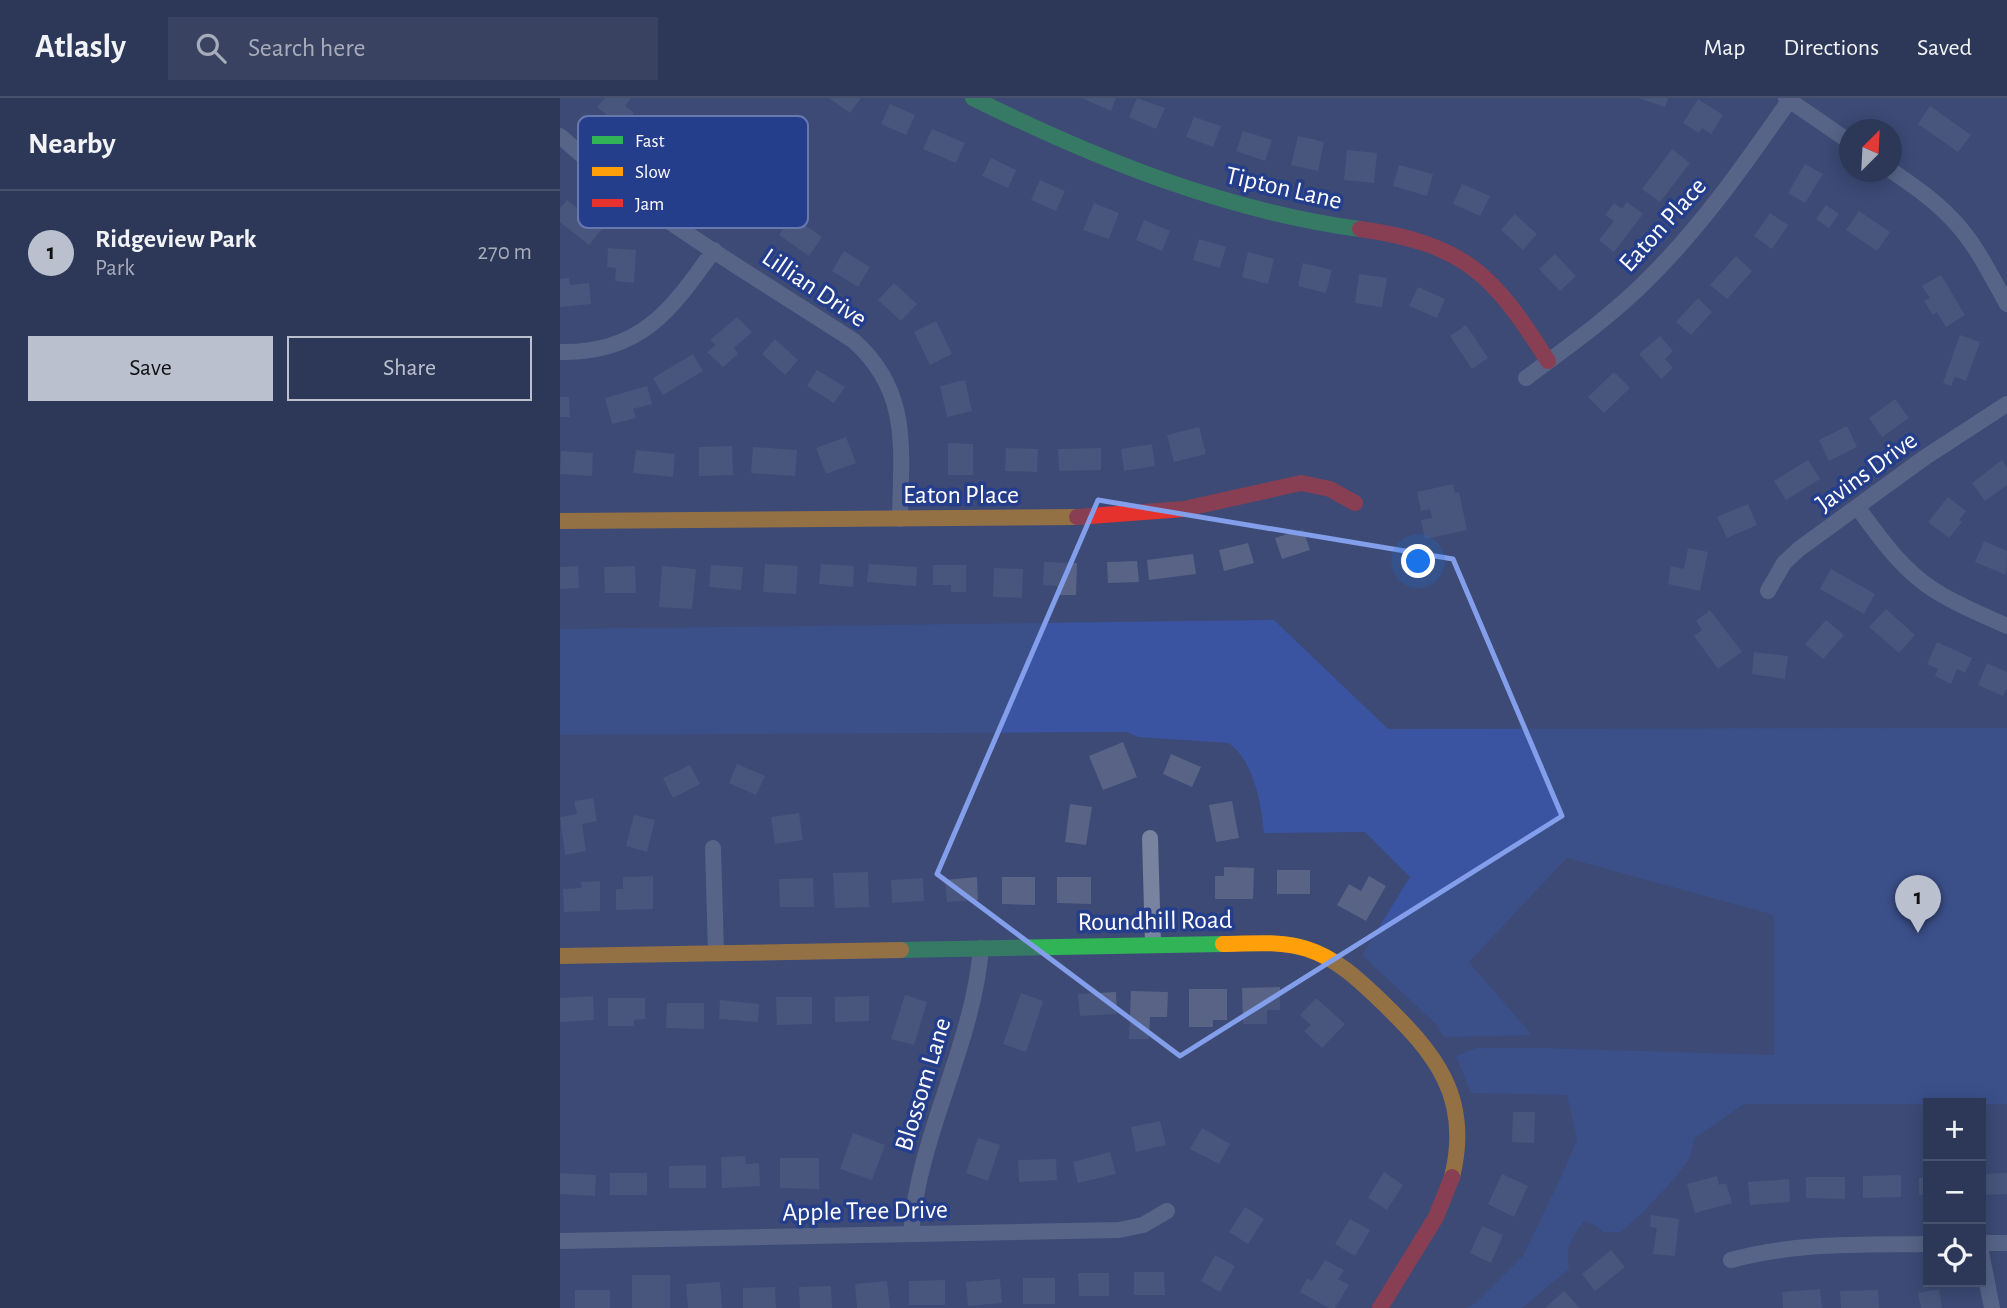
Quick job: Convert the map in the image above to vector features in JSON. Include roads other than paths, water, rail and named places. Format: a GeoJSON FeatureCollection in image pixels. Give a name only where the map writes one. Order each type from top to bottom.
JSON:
{"type":"FeatureCollection","features":[{"type":"Feature","properties":{"kind":"street","name":"Tipton Lane"},"geometry":{"type":"LineString","coordinates":[[973,98],[1079,148],[1199,191],[1329,224],[1404,236],[1442,249],[1468,264],[1492,285],[1548,362]]}},
{"type":"Feature","properties":{"kind":"street","name":"Eaton Place"},"geometry":{"type":"LineString","coordinates":[[1526,378],[1618,307],[1676,250],[1725,191],[1789,99]]}},
{"type":"Feature","properties":{"kind":"street"},"geometry":{"type":"LineString","coordinates":[[1789,99],[1839,134]]}},
{"type":"Feature","properties":{"kind":"street","name":"Lillian Drive"},"geometry":{"type":"LineString","coordinates":[[560,136],[578,151]]}},
{"type":"Feature","properties":{"kind":"street"},"geometry":{"type":"LineString","coordinates":[[1902,178],[1953,219],[1983,260],[2007,304]]}},
{"type":"Feature","properties":{"kind":"street","name":"Lillian Drive"},"geometry":{"type":"LineString","coordinates":[[682,228],[854,341],[877,366],[890,387],[899,415],[900,519]]}},
{"type":"Feature","properties":{"kind":"street"},"geometry":{"type":"LineString","coordinates":[[560,352],[597,349],[617,343],[652,324],[680,298],[714,250]]}},
{"type":"Feature","properties":{"kind":"street","name":"Javins Drive"},"geometry":{"type":"LineString","coordinates":[[1768,591],[1784,563],[1799,549],[1924,458],[2007,404]]}},
{"type":"Feature","properties":{"kind":"street","name":"Eaton Place"},"geometry":{"type":"LineString","coordinates":[[560,521],[1069,518],[1140,514],[1214,504],[1301,483],[1314,483],[1330,488],[1355,503]]}},
{"type":"Feature","properties":{"kind":"street"},"geometry":{"type":"LineString","coordinates":[[1858,508],[1899,561],[1914,575],[1933,590],[2007,626]]}},
{"type":"Feature","properties":{"kind":"street"},"geometry":{"type":"LineString","coordinates":[[1150,838],[1153,944]]}},
{"type":"Feature","properties":{"kind":"street"},"geometry":{"type":"LineString","coordinates":[[713,848],[716,953]]}},
{"type":"Feature","properties":{"kind":"street","name":"Roundhill Road"},"geometry":{"type":"LineString","coordinates":[[560,956],[1153,944],[1279,943],[1313,950],[1348,970],[1406,1025],[1438,1064],[1450,1092],[1456,1120],[1457,1149],[1453,1176],[1443,1205],[1380,1308]]}},
{"type":"Feature","properties":{"kind":"street","name":"Blossom Lane"},"geometry":{"type":"LineString","coordinates":[[911,1234],[914,1194],[976,992],[981,948]]}},
{"type":"Feature","properties":{"kind":"street","name":"Apple Tree Drive"},"geometry":{"type":"LineString","coordinates":[[560,1241],[1119,1230],[1143,1225],[1167,1211]]}},
{"type":"Feature","properties":{"kind":"street"},"geometry":{"type":"LineString","coordinates":[[1986,1243],[2007,1242]]}},
{"type":"Feature","properties":{"kind":"street"},"geometry":{"type":"LineString","coordinates":[[1731,1260],[1802,1246],[1923,1244]]}},
{"type":"Feature","properties":{"kind":"street"},"geometry":{"type":"LineString","coordinates":[[1986,1277],[1992,1308]]}},
{"type":"Feature","properties":{"kind":"place","name":"Ridgeview Park"},"geometry":{"type":"Point","coordinates":[1918,933]}}]}
